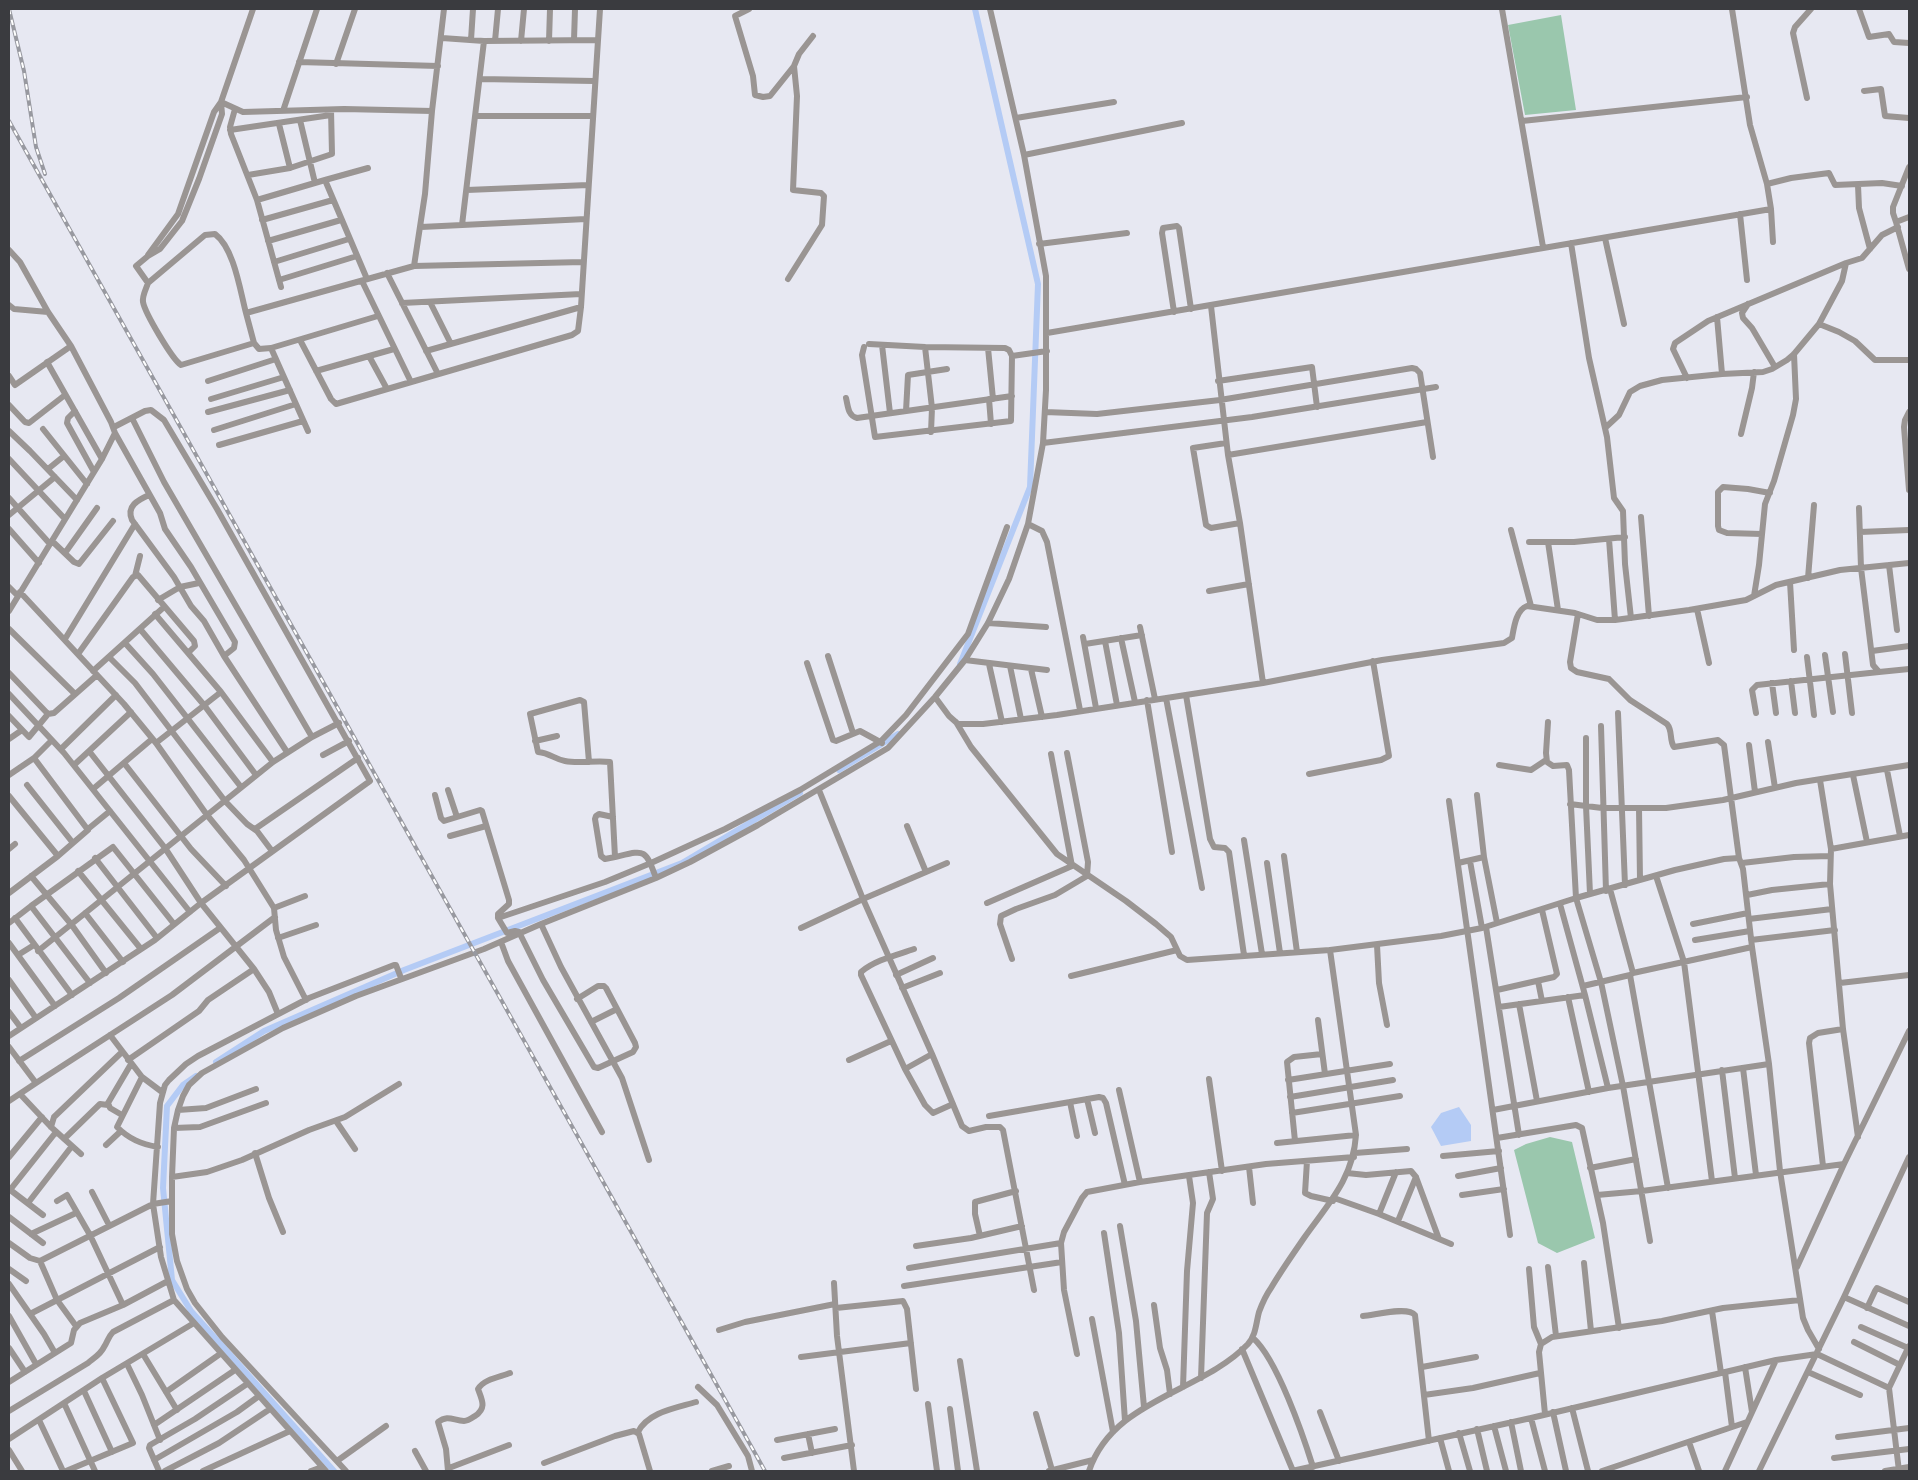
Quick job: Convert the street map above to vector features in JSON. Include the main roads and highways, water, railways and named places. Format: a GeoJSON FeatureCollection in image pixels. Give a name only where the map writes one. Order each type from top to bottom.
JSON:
{"type":"FeatureCollection","features":[{"type":"Feature","properties":{"kind":"water"},"geometry":{"type":"Polygon","coordinates":[[[1459,1107],[1471,1125],[1471,1141],[1441,1146],[1431,1127],[1441,1113],[1459,1107]]]}},
{"type":"Feature","properties":{"kind":"waterway"},"geometry":{"type":"LineString","coordinates":[[960,664],[1030,487],[1038,284],[975,9]]}},
{"type":"Feature","properties":{"kind":"waterway"},"geometry":{"type":"LineString","coordinates":[[839,770],[898,734]]}},
{"type":"Feature","properties":{"kind":"waterway"},"geometry":{"type":"LineString","coordinates":[[216,1062],[264,1031],[404,970],[682,863],[800,793]]}},
{"type":"Feature","properties":{"kind":"waterway"},"geometry":{"type":"LineString","coordinates":[[196,1076],[183,1085],[167,1106],[163,1188],[172,1280],[191,1311],[334,1471]]}},
{"type":"Feature","properties":{"kind":"railway"},"geometry":{"type":"LineString","coordinates":[[9,9],[24,71],[36,147],[45,174]]}},
{"type":"Feature","properties":{"kind":"railway"},"geometry":{"type":"LineString","coordinates":[[9,121],[765,1471]]}}]}
